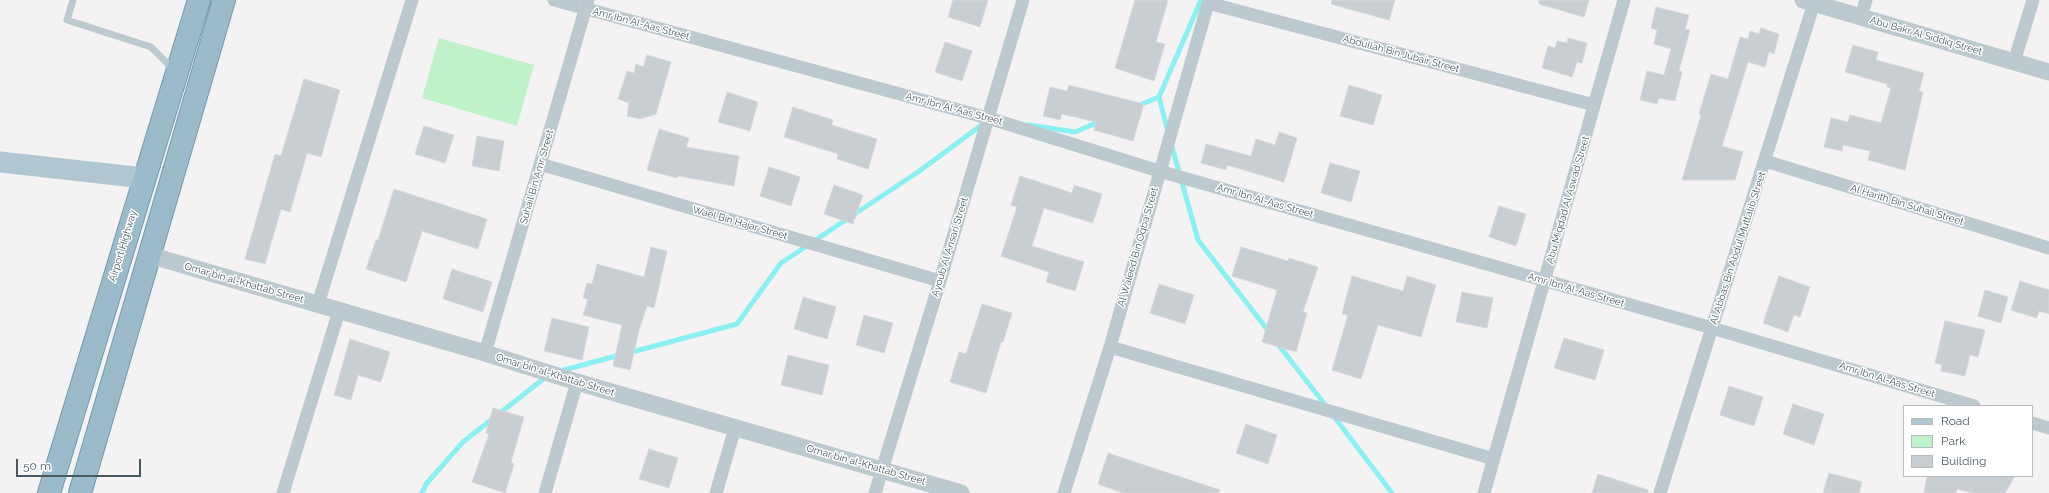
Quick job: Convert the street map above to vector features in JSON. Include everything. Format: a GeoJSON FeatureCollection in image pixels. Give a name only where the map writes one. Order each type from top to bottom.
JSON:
{"type":"FeatureCollection","features":[{"type":"Feature","properties":{"kind":"highway","name":"Airport Highway"},"geometry":{"type":"LineString","coordinates":[[49,493],[132,216],[199,0]]}},
{"type":"Feature","properties":{"kind":"highway"},"geometry":{"type":"LineString","coordinates":[[80,493],[224,0]]}},
{"type":"Feature","properties":{"kind":"highway"},"geometry":{"type":"LineString","coordinates":[[132,216],[158,223]]}},
{"type":"Feature","properties":{"kind":"main road"},"geometry":{"type":"LineString","coordinates":[[0,162],[144,178]]}},
{"type":"Feature","properties":{"kind":"street"},"geometry":{"type":"LineString","coordinates":[[318,304],[412,0]]}},
{"type":"Feature","properties":{"kind":"street","name":"Amr Ibn Al-Aas Street"},"geometry":{"type":"LineString","coordinates":[[554,0],[587,5],[988,118],[1159,171],[1712,328],[1971,405]]}},
{"type":"Feature","properties":{"kind":"street","name":"Ayoub Al Ansari Street"},"geometry":{"type":"LineString","coordinates":[[875,493],[940,282],[1023,0]]}},
{"type":"Feature","properties":{"kind":"street","name":"Abu Miqdad Al Aswad Street"},"geometry":{"type":"LineString","coordinates":[[1484,493],[1546,281],[1624,0]]}},
{"type":"Feature","properties":{"kind":"street"},"geometry":{"type":"LineString","coordinates":[[1861,17],[1866,0]]}},
{"type":"Feature","properties":{"kind":"street"},"geometry":{"type":"LineString","coordinates":[[2014,62],[2033,0]]}},
{"type":"Feature","properties":{"kind":"street","name":"Abdullah Bin Jubair Street"},"geometry":{"type":"LineString","coordinates":[[1209,2],[1594,105]]}},
{"type":"Feature","properties":{"kind":"street","name":"Al Waleed Bin Oqba Street"},"geometry":{"type":"LineString","coordinates":[[1064,493],[1110,347],[1159,171],[1209,2]]}},
{"type":"Feature","properties":{"kind":"street","name":"Abu Bakr Al Siddiq Street"},"geometry":{"type":"LineString","coordinates":[[1809,2],[2049,72]]}},
{"type":"Feature","properties":{"kind":"street","name":"Al Abbas Bin Abdul Muttalib Street"},"geometry":{"type":"LineString","coordinates":[[1660,493],[1765,161],[1809,2]]}},
{"type":"Feature","properties":{"kind":"street","name":"Suhail Bin Amr Street"},"geometry":{"type":"LineString","coordinates":[[485,353],[587,5]]}},
{"type":"Feature","properties":{"kind":"street","name":"Al Harith Bin Suhail Street"},"geometry":{"type":"LineString","coordinates":[[1765,161],[2049,248]]}},
{"type":"Feature","properties":{"kind":"street","name":"Wael Bin Hajar Street"},"geometry":{"type":"LineString","coordinates":[[540,164],[940,282]]}},
{"type":"Feature","properties":{"kind":"street","name":"Omar bin al-Khattab Street"},"geometry":{"type":"LineString","coordinates":[[149,255],[485,353],[577,382],[961,493]]}},
{"type":"Feature","properties":{"kind":"street"},"geometry":{"type":"LineString","coordinates":[[283,493],[339,311]]}},
{"type":"Feature","properties":{"kind":"street"},"geometry":{"type":"LineString","coordinates":[[1110,347],[1494,459]]}},
{"type":"Feature","properties":{"kind":"street"},"geometry":{"type":"LineString","coordinates":[[545,493],[577,382]]}},
{"type":"Feature","properties":{"kind":"street"},"geometry":{"type":"LineString","coordinates":[[2033,423],[2049,428]]}},
{"type":"Feature","properties":{"kind":"street"},"geometry":{"type":"LineString","coordinates":[[716,493],[735,428]]}},
{"type":"Feature","properties":{"kind":"lane"},"geometry":{"type":"LineString","coordinates":[[73,0],[67,20],[151,47],[177,73]]}},
{"type":"Feature","properties":{"kind":"green space"},"geometry":{"type":"Polygon","coordinates":[[[439,38],[534,65],[517,126],[422,98],[439,38]]]}},
{"type":"Feature","properties":{"kind":"building"},"geometry":{"type":"Polygon","coordinates":[[[953,0],[988,0],[980,27],[948,17],[953,0]]]}},
{"type":"Feature","properties":{"kind":"building"},"geometry":{"type":"Polygon","coordinates":[[[1135,0],[1168,0],[1156,42],[1165,44],[1154,81],[1115,68],[1135,0]]]}},
{"type":"Feature","properties":{"kind":"building"},"geometry":{"type":"Polygon","coordinates":[[[1332,0],[1395,0],[1389,20],[1331,4],[1332,0]]]}},
{"type":"Feature","properties":{"kind":"building"},"geometry":{"type":"Polygon","coordinates":[[[1539,0],[1589,0],[1584,17],[1539,4],[1539,0]]]}},
{"type":"Feature","properties":{"kind":"building"},"geometry":{"type":"Polygon","coordinates":[[[1656,7],[1689,15],[1685,29],[1690,30],[1679,71],[1682,72],[1675,101],[1659,98],[1657,104],[1640,100],[1647,71],[1664,75],[1671,49],[1654,44],[1657,30],[1651,28],[1656,7]]]}},
{"type":"Feature","properties":{"kind":"building"},"geometry":{"type":"Polygon","coordinates":[[[1761,28],[1779,34],[1774,54],[1769,52],[1765,67],[1748,62],[1722,146],[1743,152],[1735,180],[1682,180],[1711,74],[1728,79],[1740,37],[1748,39],[1750,31],[1759,34],[1761,28]]]}},
{"type":"Feature","properties":{"kind":"building"},"geometry":{"type":"Polygon","coordinates":[[[1568,38],[1587,43],[1582,63],[1577,62],[1572,77],[1542,68],[1548,46],[1555,48],[1557,41],[1567,43],[1568,38]]]}},
{"type":"Feature","properties":{"kind":"building"},"geometry":{"type":"Polygon","coordinates":[[[945,42],[972,51],[962,81],[935,72],[945,42]]]}},
{"type":"Feature","properties":{"kind":"building"},"geometry":{"type":"Polygon","coordinates":[[[1853,45],[1878,52],[1876,60],[1924,73],[1919,91],[1923,92],[1905,170],[1868,160],[1870,151],[1843,145],[1842,151],[1824,147],[1831,118],[1848,122],[1850,115],[1881,123],[1891,88],[1887,87],[1887,84],[1845,72],[1853,45]]]}},
{"type":"Feature","properties":{"kind":"building"},"geometry":{"type":"Polygon","coordinates":[[[647,55],[671,62],[656,114],[640,119],[627,116],[629,103],[618,99],[627,71],[634,73],[636,64],[643,67],[647,55]]]}},
{"type":"Feature","properties":{"kind":"building"},"geometry":{"type":"Polygon","coordinates":[[[304,79],[340,90],[321,157],[307,153],[290,212],[281,209],[265,264],[245,259],[275,154],[281,156],[304,79]]]}},
{"type":"Feature","properties":{"kind":"building"},"geometry":{"type":"Polygon","coordinates":[[[1069,85],[1144,104],[1133,141],[1094,130],[1096,122],[1062,114],[1060,120],[1043,116],[1050,87],[1067,91],[1069,85]]]}},
{"type":"Feature","properties":{"kind":"building"},"geometry":{"type":"Polygon","coordinates":[[[1349,85],[1382,95],[1373,125],[1340,116],[1349,85]]]}},
{"type":"Feature","properties":{"kind":"building"},"geometry":{"type":"Polygon","coordinates":[[[727,92],[758,102],[750,131],[718,122],[727,92]]]}},
{"type":"Feature","properties":{"kind":"building"},"geometry":{"type":"Polygon","coordinates":[[[793,107],[833,120],[832,125],[877,139],[868,169],[837,159],[838,154],[784,137],[793,107]]]}},
{"type":"Feature","properties":{"kind":"building"},"geometry":{"type":"Polygon","coordinates":[[[424,126],[454,135],[445,163],[415,154],[424,126]]]}},
{"type":"Feature","properties":{"kind":"building"},"geometry":{"type":"Polygon","coordinates":[[[659,129],[689,138],[686,147],[739,156],[734,186],[678,176],[677,178],[647,170],[659,129]]]}},
{"type":"Feature","properties":{"kind":"building"},"geometry":{"type":"Polygon","coordinates":[[[1279,132],[1297,138],[1284,182],[1227,165],[1226,170],[1201,163],[1206,144],[1251,156],[1256,139],[1275,145],[1279,132]]]}},
{"type":"Feature","properties":{"kind":"building"},"geometry":{"type":"Polygon","coordinates":[[[477,136],[504,141],[499,171],[472,166],[477,136]]]}},
{"type":"Feature","properties":{"kind":"building"},"geometry":{"type":"Polygon","coordinates":[[[1330,163],[1360,171],[1351,202],[1321,193],[1330,163]]]}},
{"type":"Feature","properties":{"kind":"building"},"geometry":{"type":"Polygon","coordinates":[[[769,167],[800,177],[791,206],[760,196],[769,167]]]}},
{"type":"Feature","properties":{"kind":"building"},"geometry":{"type":"Polygon","coordinates":[[[1020,176],[1072,193],[1074,185],[1102,194],[1093,223],[1044,208],[1032,246],[1084,262],[1075,291],[1046,282],[1049,272],[1001,256],[1017,207],[1011,205],[1020,176]]]}},
{"type":"Feature","properties":{"kind":"building"},"geometry":{"type":"Polygon","coordinates":[[[834,185],[863,195],[853,224],[824,214],[834,185]]]}},
{"type":"Feature","properties":{"kind":"building"},"geometry":{"type":"Polygon","coordinates":[[[394,189],[487,219],[478,249],[422,231],[406,282],[366,269],[376,240],[378,240],[394,189]]]}},
{"type":"Feature","properties":{"kind":"building"},"geometry":{"type":"Polygon","coordinates":[[[1499,206],[1526,214],[1516,246],[1489,237],[1499,206]]]}},
{"type":"Feature","properties":{"kind":"building"},"geometry":{"type":"Polygon","coordinates":[[[651,247],[667,251],[654,308],[647,306],[639,330],[630,370],[613,366],[622,325],[583,315],[588,299],[583,298],[587,283],[592,284],[597,264],[644,277],[651,247]]]}},
{"type":"Feature","properties":{"kind":"building"},"geometry":{"type":"Polygon","coordinates":[[[1241,247],[1288,261],[1289,258],[1318,267],[1303,312],[1307,313],[1296,352],[1262,342],[1277,290],[1232,276],[1241,247]]]}},
{"type":"Feature","properties":{"kind":"building"},"geometry":{"type":"Polygon","coordinates":[[[452,269],[492,282],[483,312],[443,299],[452,269]]]}},
{"type":"Feature","properties":{"kind":"building"},"geometry":{"type":"Polygon","coordinates":[[[1352,276],[1403,291],[1407,276],[1436,285],[1421,337],[1378,325],[1361,379],[1332,370],[1348,315],[1342,314],[1352,276]]]}},
{"type":"Feature","properties":{"kind":"building"},"geometry":{"type":"Polygon","coordinates":[[[1779,276],[1810,287],[1800,317],[1794,315],[1788,332],[1763,323],[1779,276]]]}},
{"type":"Feature","properties":{"kind":"building"},"geometry":{"type":"Polygon","coordinates":[[[2020,281],[2049,290],[2049,314],[2039,311],[2037,318],[2011,310],[2020,281]]]}},
{"type":"Feature","properties":{"kind":"building"},"geometry":{"type":"Polygon","coordinates":[[[1159,284],[1194,295],[1185,324],[1150,313],[1159,284]]]}},
{"type":"Feature","properties":{"kind":"building"},"geometry":{"type":"Polygon","coordinates":[[[1985,290],[2008,297],[2001,323],[1978,316],[1985,290]]]}},
{"type":"Feature","properties":{"kind":"building"},"geometry":{"type":"Polygon","coordinates":[[[1462,292],[1493,298],[1487,328],[1456,322],[1462,292]]]}},
{"type":"Feature","properties":{"kind":"building"},"geometry":{"type":"Polygon","coordinates":[[[803,297],[836,307],[827,339],[794,329],[803,297]]]}},
{"type":"Feature","properties":{"kind":"building"},"geometry":{"type":"Polygon","coordinates":[[[982,304],[1012,313],[1003,342],[1001,342],[986,393],[950,382],[959,352],[966,354],[982,304]]]}},
{"type":"Feature","properties":{"kind":"building"},"geometry":{"type":"Polygon","coordinates":[[[864,315],[893,323],[884,353],[856,345],[864,315]]]}},
{"type":"Feature","properties":{"kind":"building"},"geometry":{"type":"Polygon","coordinates":[[[552,318],[589,327],[582,360],[544,351],[552,318]]]}},
{"type":"Feature","properties":{"kind":"building"},"geometry":{"type":"Polygon","coordinates":[[[1945,321],[1985,330],[1978,357],[1970,355],[1965,376],[1941,371],[1942,365],[1935,363],[1945,321]]]}},
{"type":"Feature","properties":{"kind":"building"},"geometry":{"type":"Polygon","coordinates":[[[1564,338],[1604,350],[1595,380],[1554,368],[1564,338]]]}},
{"type":"Feature","properties":{"kind":"building"},"geometry":{"type":"Polygon","coordinates":[[[350,339],[390,352],[381,382],[358,375],[351,400],[334,395],[350,339]]]}},
{"type":"Feature","properties":{"kind":"building"},"geometry":{"type":"Polygon","coordinates":[[[788,355],[829,365],[822,395],[781,385],[788,355]]]}},
{"type":"Feature","properties":{"kind":"building"},"geometry":{"type":"Polygon","coordinates":[[[1729,386],[1763,397],[1754,426],[1720,415],[1729,386]]]}},
{"type":"Feature","properties":{"kind":"building"},"geometry":{"type":"Polygon","coordinates":[[[1793,404],[1824,414],[1814,445],[1783,434],[1793,404]]]}},
{"type":"Feature","properties":{"kind":"building"},"geometry":{"type":"Polygon","coordinates":[[[493,408],[524,417],[511,462],[514,464],[505,493],[472,482],[489,434],[486,433],[493,408]]]}},
{"type":"Feature","properties":{"kind":"building"},"geometry":{"type":"Polygon","coordinates":[[[1246,424],[1277,435],[1268,464],[1236,453],[1246,424]]]}},
{"type":"Feature","properties":{"kind":"building"},"geometry":{"type":"Polygon","coordinates":[[[649,449],[678,458],[669,488],[639,479],[649,449]]]}},
{"type":"Feature","properties":{"kind":"building"},"geometry":{"type":"Polygon","coordinates":[[[1108,453],[1220,490],[1219,493],[1123,493],[1098,484],[1108,453]]]}},
{"type":"Feature","properties":{"kind":"building"},"geometry":{"type":"Polygon","coordinates":[[[1829,473],[1862,482],[1859,493],[1823,493],[1829,473]]]}},
{"type":"Feature","properties":{"kind":"building"},"geometry":{"type":"Polygon","coordinates":[[[1598,474],[1648,490],[1648,493],[1592,493],[1598,474]]]}},
{"type":"Feature","properties":{"kind":"building"},"geometry":{"type":"Polygon","coordinates":[[[1927,477],[2014,477],[2005,493],[1973,493],[1957,489],[1956,493],[1924,493],[1927,477]]]}},
{"type":"Feature","properties":{"kind":"waterway"},"geometry":{"type":"LineString","coordinates":[[1137,106],[1159,97],[1201,0]]}},
{"type":"Feature","properties":{"kind":"waterway"},"geometry":{"type":"LineString","coordinates":[[1159,97],[1168,132]]}},
{"type":"Feature","properties":{"kind":"waterway"},"geometry":{"type":"LineString","coordinates":[[1029,125],[1075,132],[1101,121]]}},
{"type":"Feature","properties":{"kind":"waterway"},"geometry":{"type":"LineString","coordinates":[[628,353],[737,324],[781,263],[918,172],[983,124]]}},
{"type":"Feature","properties":{"kind":"waterway"},"geometry":{"type":"LineString","coordinates":[[1171,143],[1198,240],[1270,333]]}},
{"type":"Feature","properties":{"kind":"waterway"},"geometry":{"type":"LineString","coordinates":[[1277,343],[1326,406]]}},
{"type":"Feature","properties":{"kind":"waterway"},"geometry":{"type":"LineString","coordinates":[[560,371],[620,355]]}},
{"type":"Feature","properties":{"kind":"waterway"},"geometry":{"type":"LineString","coordinates":[[422,493],[426,484],[463,442],[547,376]]}},
{"type":"Feature","properties":{"kind":"waterway"},"geometry":{"type":"LineString","coordinates":[[1332,414],[1392,493]]}}]}
